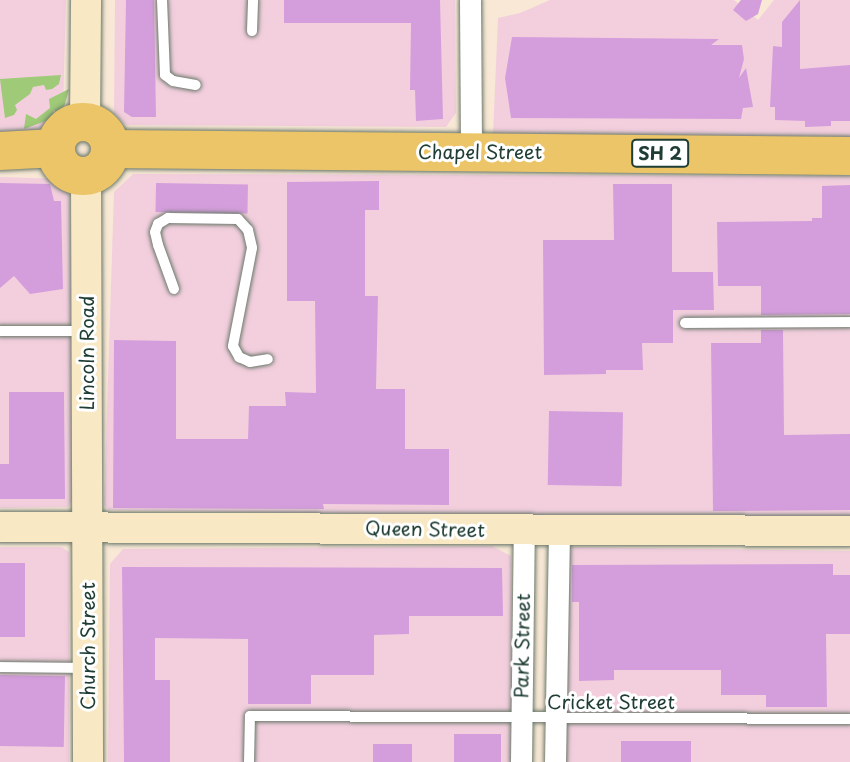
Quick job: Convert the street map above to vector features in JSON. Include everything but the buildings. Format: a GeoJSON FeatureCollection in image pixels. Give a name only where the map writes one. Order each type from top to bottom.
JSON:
{"type":"FeatureCollection","features":[{"type":"Feature","properties":{"kind":"highway"},"geometry":{"type":"LineString","coordinates":[[85,121],[104,130],[98,163],[65,169],[56,148],[62,131],[72,123],[85,121]]}},
{"type":"Feature","properties":{"kind":"highway"},"geometry":{"type":"LineString","coordinates":[[0,151],[56,148]]}},
{"type":"Feature","properties":{"kind":"highway","name":"Chapel Street"},"geometry":{"type":"LineString","coordinates":[[98,163],[471,152],[850,156]]}},
{"type":"Feature","properties":{"kind":"street"},"geometry":{"type":"LineString","coordinates":[[85,121],[86,0]]}},
{"type":"Feature","properties":{"kind":"street"},"geometry":{"type":"LineString","coordinates":[[470,0],[471,152]]}},
{"type":"Feature","properties":{"kind":"street","name":"Lincoln Road"},"geometry":{"type":"LineString","coordinates":[[87,529],[87,331],[98,163]]}},
{"type":"Feature","properties":{"kind":"street","name":"Queen Street"},"geometry":{"type":"LineString","coordinates":[[0,527],[850,530]]}},
{"type":"Feature","properties":{"kind":"street","name":"Church Street"},"geometry":{"type":"LineString","coordinates":[[87,529],[88,762]]}},
{"type":"Feature","properties":{"kind":"street","name":"Park Street"},"geometry":{"type":"LineString","coordinates":[[521,762],[524,530]]}},
{"type":"Feature","properties":{"kind":"street","name":"Park Street"},"geometry":{"type":"LineString","coordinates":[[555,762],[559,530]]}},
{"type":"Feature","properties":{"kind":"lane"},"geometry":{"type":"LineString","coordinates":[[162,0],[165,75],[173,81],[196,85]]}},
{"type":"Feature","properties":{"kind":"lane"},"geometry":{"type":"LineString","coordinates":[[252,31],[253,0]]}},
{"type":"Feature","properties":{"kind":"lane"},"geometry":{"type":"LineString","coordinates":[[174,289],[158,245],[155,232],[158,223],[168,218],[238,219],[248,230],[251,248],[233,346],[239,357],[250,362],[268,359]]}},
{"type":"Feature","properties":{"kind":"lane"},"geometry":{"type":"LineString","coordinates":[[685,323],[850,322]]}},
{"type":"Feature","properties":{"kind":"lane"},"geometry":{"type":"LineString","coordinates":[[0,331],[87,331]]}},
{"type":"Feature","properties":{"kind":"lane"},"geometry":{"type":"LineString","coordinates":[[0,667],[88,668]]}},
{"type":"Feature","properties":{"kind":"lane","name":"Cricket Street"},"geometry":{"type":"LineString","coordinates":[[249,762],[250,716],[850,719]]}},
{"type":"Feature","properties":{"kind":"shaded area"},"geometry":{"type":"Polygon","coordinates":[[[0,0],[66,0],[63,108],[52,122],[32,132],[0,132],[0,0]]]}},
{"type":"Feature","properties":{"kind":"shaded area"},"geometry":{"type":"Polygon","coordinates":[[[115,0],[455,0],[456,113],[446,127],[126,125],[114,113],[115,0]]]}},
{"type":"Feature","properties":{"kind":"shaded area"},"geometry":{"type":"Polygon","coordinates":[[[550,0],[734,0],[758,20],[774,0],[850,0],[850,137],[493,134],[498,18],[520,13],[550,0]]]}},
{"type":"Feature","properties":{"kind":"shaded area"},"geometry":{"type":"Polygon","coordinates":[[[133,174],[850,176],[850,521],[109,510],[104,505],[114,192],[133,174]]]}},
{"type":"Feature","properties":{"kind":"shaded area"},"geometry":{"type":"Polygon","coordinates":[[[0,177],[63,179],[70,198],[73,500],[68,507],[0,508],[0,177]]]}},
{"type":"Feature","properties":{"kind":"shaded area"},"geometry":{"type":"Polygon","coordinates":[[[492,546],[511,556],[512,762],[108,762],[110,564],[123,549],[492,546]]]}},
{"type":"Feature","properties":{"kind":"shaded area"},"geometry":{"type":"Polygon","coordinates":[[[0,547],[61,547],[69,552],[69,762],[0,762],[0,547]]]}},
{"type":"Feature","properties":{"kind":"shaded area"},"geometry":{"type":"Polygon","coordinates":[[[571,547],[850,551],[850,762],[566,762],[565,554],[571,547]]]}},
{"type":"Feature","properties":{"kind":"green space"},"geometry":{"type":"Polygon","coordinates":[[[61,75],[59,84],[52,89],[46,90],[44,85],[33,87],[30,94],[15,105],[17,110],[14,115],[5,118],[0,79],[61,75]]]}},
{"type":"Feature","properties":{"kind":"green space"},"geometry":{"type":"Polygon","coordinates":[[[69,89],[65,104],[58,114],[54,110],[51,119],[24,129],[26,114],[36,119],[50,108],[49,99],[69,89]]]}}]}
